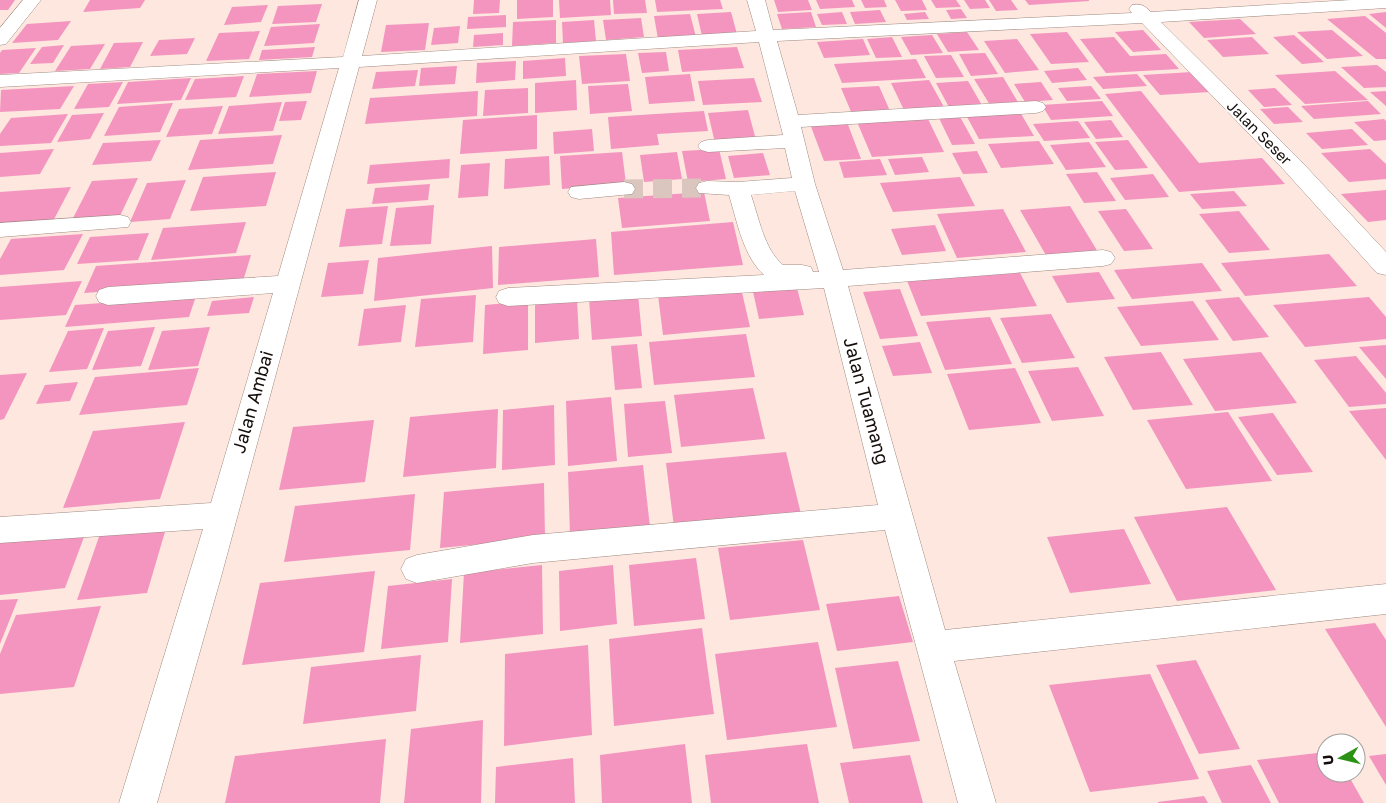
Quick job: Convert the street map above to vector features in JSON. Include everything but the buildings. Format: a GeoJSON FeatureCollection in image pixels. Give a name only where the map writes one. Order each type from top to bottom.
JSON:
{"type":"FeatureCollection","features":[{"type":"Feature","properties":{"kind":"street"},"geometry":{"type":"LineString","coordinates":[[0,40],[32,0]]}},
{"type":"Feature","properties":{"kind":"street","name":"Jalan Ambai"},"geometry":{"type":"LineString","coordinates":[[138,803],[205,577],[286,284],[368,0]]}},
{"type":"Feature","properties":{"kind":"street","name":"Jalan Tuamang"},"geometry":{"type":"LineString","coordinates":[[756,0],[792,131],[804,184],[833,276],[896,516],[976,803]]}},
{"type":"Feature","properties":{"kind":"street","name":"Jalan Seser"},"geometry":{"type":"LineString","coordinates":[[1130,0],[1290,164],[1386,268]]}},
{"type":"Feature","properties":{"kind":"street"},"geometry":{"type":"LineString","coordinates":[[0,81],[350,62],[766,36],[1146,18],[1386,3]]}},
{"type":"Feature","properties":{"kind":"street"},"geometry":{"type":"LineString","coordinates":[[708,146],[792,131],[1036,107]]}},
{"type":"Feature","properties":{"kind":"street"},"geometry":{"type":"LineString","coordinates":[[708,188],[738,189],[804,184]]}},
{"type":"Feature","properties":{"kind":"street"},"geometry":{"type":"LineString","coordinates":[[579,192],[624,189]]}},
{"type":"Feature","properties":{"kind":"street"},"geometry":{"type":"LineString","coordinates":[[738,189],[761,253],[769,267],[781,273],[833,276]]}},
{"type":"Feature","properties":{"kind":"street"},"geometry":{"type":"LineString","coordinates":[[0,230],[120,222]]}},
{"type":"Feature","properties":{"kind":"street"},"geometry":{"type":"LineString","coordinates":[[508,297],[1103,258]]}},
{"type":"Feature","properties":{"kind":"street"},"geometry":{"type":"LineString","coordinates":[[108,296],[286,284]]}},
{"type":"Feature","properties":{"kind":"street"},"geometry":{"type":"LineString","coordinates":[[0,530],[221,515]]}},
{"type":"Feature","properties":{"kind":"street"},"geometry":{"type":"LineString","coordinates":[[417,569],[533,549],[896,516]]}},
{"type":"Feature","properties":{"kind":"street"},"geometry":{"type":"LineString","coordinates":[[933,647],[1386,600]]}},
{"type":"Feature","properties":{"kind":"tunnel"},"geometry":{"type":"LineString","coordinates":[[624,189],[707,188]]}}]}
